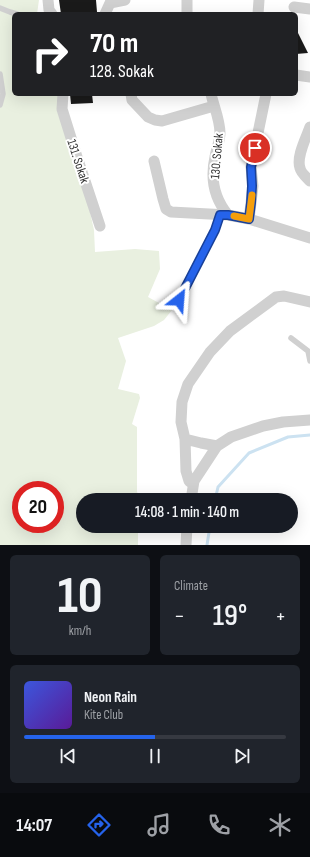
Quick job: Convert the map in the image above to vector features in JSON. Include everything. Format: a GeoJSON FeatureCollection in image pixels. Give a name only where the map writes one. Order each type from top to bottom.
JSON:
{"type":"FeatureCollection","features":[{"type":"Feature","properties":{"kind":"street"},"geometry":{"type":"LineString","coordinates":[[48,0],[50,12]]}},
{"type":"Feature","properties":{"kind":"street"},"geometry":{"type":"LineString","coordinates":[[106,12],[110,3],[125,0]]}},
{"type":"Feature","properties":{"kind":"street"},"geometry":{"type":"LineString","coordinates":[[186,0],[187,12]]}},
{"type":"Feature","properties":{"kind":"street"},"geometry":{"type":"LineString","coordinates":[[258,12],[259,0]]}},
{"type":"Feature","properties":{"kind":"street"},"geometry":{"type":"LineString","coordinates":[[294,7],[310,8]]}},
{"type":"Feature","properties":{"kind":"street"},"geometry":{"type":"LineString","coordinates":[[298,75],[310,77]]}},
{"type":"Feature","properties":{"kind":"street","name":"131. Sokak"},"geometry":{"type":"LineString","coordinates":[[63,96],[62,109],[100,226]]}},
{"type":"Feature","properties":{"kind":"street"},"geometry":{"type":"LineString","coordinates":[[131,96],[132,100],[148,117],[162,121],[214,106]]}},
{"type":"Feature","properties":{"kind":"street","name":"130. Sokak"},"geometry":{"type":"LineString","coordinates":[[212,96],[218,118],[220,134],[212,175],[214,187],[224,215]]}},
{"type":"Feature","properties":{"kind":"street"},"geometry":{"type":"LineString","coordinates":[[249,219],[252,186],[251,167],[266,96]]}},
{"type":"Feature","properties":{"kind":"street"},"geometry":{"type":"LineString","coordinates":[[310,127],[298,160],[303,175],[310,180]]}},
{"type":"Feature","properties":{"kind":"street"},"geometry":{"type":"LineString","coordinates":[[154,161],[166,209],[170,212],[224,215],[249,219],[310,238]]}},
{"type":"Feature","properties":{"kind":"street"},"geometry":{"type":"LineString","coordinates":[[193,484],[189,481],[186,470],[185,438],[181,422],[182,402],[188,384],[210,352],[230,331],[276,297],[284,296],[310,302]]}},
{"type":"Feature","properties":{"kind":"street"},"geometry":{"type":"LineString","coordinates":[[191,493],[194,481],[217,446],[231,437],[263,426],[283,422],[310,420]]}},
{"type":"Feature","properties":{"kind":"street"},"geometry":{"type":"LineString","coordinates":[[185,438],[217,446]]}},
{"type":"Feature","properties":{"kind":"street"},"geometry":{"type":"LineString","coordinates":[[186,545],[187,533]]}},
{"type":"Feature","properties":{"kind":"lane"},"geometry":{"type":"LineString","coordinates":[[0,8],[12,13]]}},
{"type":"Feature","properties":{"kind":"lane"},"geometry":{"type":"LineString","coordinates":[[0,74],[3,94],[0,105]]}},
{"type":"Feature","properties":{"kind":"lane"},"geometry":{"type":"LineString","coordinates":[[179,300],[224,215]]}},
{"type":"Feature","properties":{"kind":"lane"},"geometry":{"type":"LineString","coordinates":[[291,338],[308,351],[310,361]]}},
{"type":"Feature","properties":{"kind":"green space"},"geometry":{"type":"Polygon","coordinates":[[[0,0],[39,0],[37,12],[12,12],[12,96],[59,96],[88,203],[94,230],[95,252],[135,249],[159,251],[160,269],[148,297],[172,310],[164,320],[154,326],[118,338],[126,361],[118,389],[139,394],[140,398],[132,424],[137,427],[138,493],[76,493],[76,533],[138,533],[138,545],[0,545],[0,0]]]}},
{"type":"Feature","properties":{"kind":"building"},"geometry":{"type":"Polygon","coordinates":[[[59,0],[96,0],[97,12],[61,12],[59,0]]]}},
{"type":"Feature","properties":{"kind":"building"},"geometry":{"type":"Polygon","coordinates":[[[298,33],[308,53],[298,54],[298,33]]]}},
{"type":"Feature","properties":{"kind":"building"},"geometry":{"type":"Polygon","coordinates":[[[70,96],[92,96],[93,103],[71,104],[70,96]]]}},
{"type":"Feature","properties":{"kind":"waterway"},"geometry":{"type":"LineString","coordinates":[[217,493],[218,487],[249,453],[288,437],[310,435]]}},
{"type":"Feature","properties":{"kind":"waterway"},"geometry":{"type":"LineString","coordinates":[[207,545],[209,533]]}},
{"type":"Feature","properties":{"kind":"slow traffic"},"geometry":{"type":"LineString","coordinates":[[234,216],[249,219],[252,195]]}},
{"type":"Feature","properties":{"kind":"route"},"geometry":{"type":"LineString","coordinates":[[179,300],[215,230],[220,215],[249,219],[252,186],[251,167],[255,148]]}}]}
